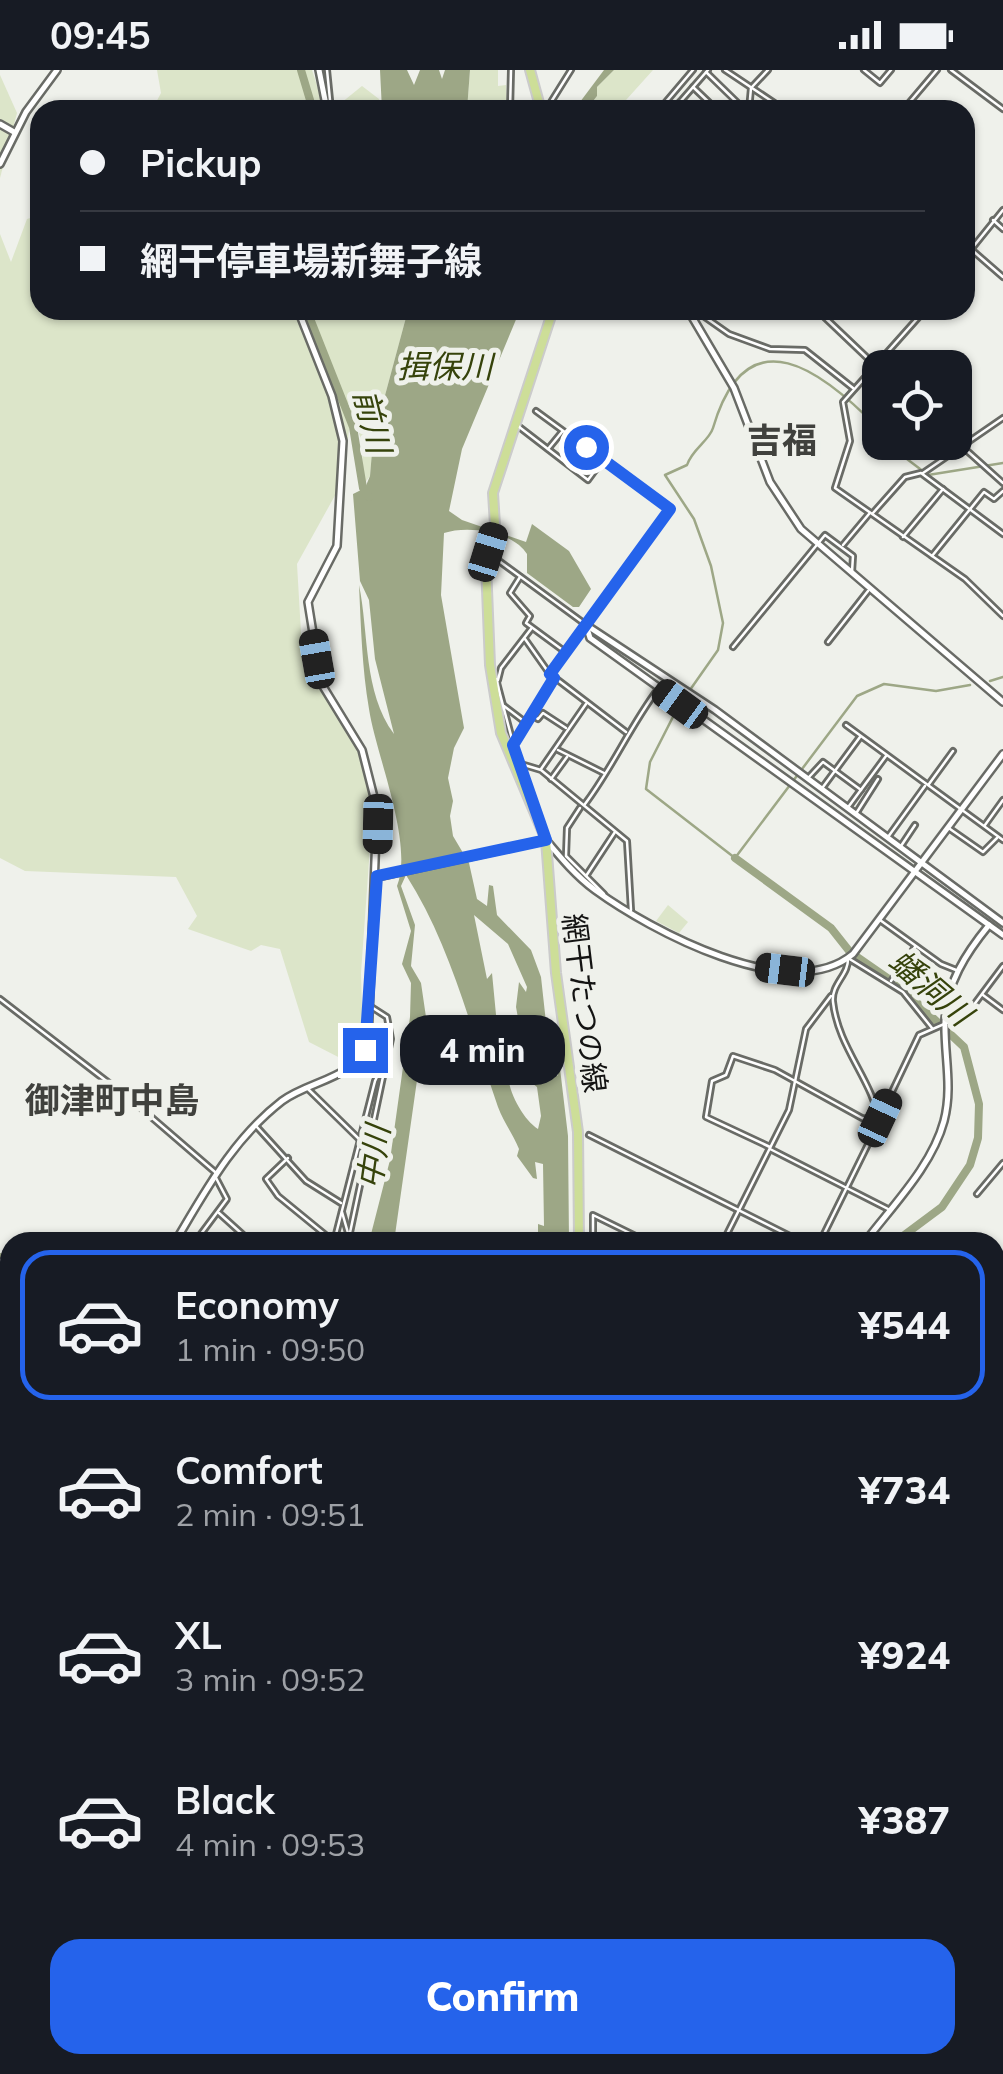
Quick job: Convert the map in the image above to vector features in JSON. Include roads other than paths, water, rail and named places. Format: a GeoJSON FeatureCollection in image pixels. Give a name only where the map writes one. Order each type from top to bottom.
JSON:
{"type":"FeatureCollection","features":[{"type":"Feature","properties":{"kind":"main road"},"geometry":{"type":"LineString","coordinates":[[530,70],[540,100]]}},
{"type":"Feature","properties":{"kind":"main road","name":"網干たつの線"},"geometry":{"type":"LineString","coordinates":[[549,320],[493,493],[495,524],[488,552],[490,662],[501,733],[544,840],[556,973],[578,1132],[579,1232]]}},
{"type":"Feature","properties":{"kind":"street"},"geometry":{"type":"LineString","coordinates":[[36,100],[56,70]]}},
{"type":"Feature","properties":{"kind":"street"},"geometry":{"type":"LineString","coordinates":[[319,70],[326,100]]}},
{"type":"Feature","properties":{"kind":"street"},"geometry":{"type":"LineString","coordinates":[[327,70],[328,100]]}},
{"type":"Feature","properties":{"kind":"street"},"geometry":{"type":"LineString","coordinates":[[510,70],[510,100]]}},
{"type":"Feature","properties":{"kind":"street"},"geometry":{"type":"LineString","coordinates":[[551,100],[571,70]]}},
{"type":"Feature","properties":{"kind":"street"},"geometry":{"type":"LineString","coordinates":[[668,100],[693,70]]}},
{"type":"Feature","properties":{"kind":"street"},"geometry":{"type":"LineString","coordinates":[[725,70],[770,100]]}},
{"type":"Feature","properties":{"kind":"street"},"geometry":{"type":"LineString","coordinates":[[749,100],[752,88],[768,70]]}},
{"type":"Feature","properties":{"kind":"street"},"geometry":{"type":"LineString","coordinates":[[864,70],[880,83],[890,70]]}},
{"type":"Feature","properties":{"kind":"street"},"geometry":{"type":"LineString","coordinates":[[912,100],[937,70]]}},
{"type":"Feature","properties":{"kind":"street"},"geometry":{"type":"LineString","coordinates":[[952,70],[1003,109]]}},
{"type":"Feature","properties":{"kind":"street"},"geometry":{"type":"LineString","coordinates":[[678,100],[707,71],[737,100]]}},
{"type":"Feature","properties":{"kind":"street"},"geometry":{"type":"LineString","coordinates":[[692,86],[707,100]]}},
{"type":"Feature","properties":{"kind":"street"},"geometry":{"type":"LineString","coordinates":[[0,164],[30,108]]}},
{"type":"Feature","properties":{"kind":"street"},"geometry":{"type":"LineString","coordinates":[[0,124],[14,132]]}},
{"type":"Feature","properties":{"kind":"street"},"geometry":{"type":"LineString","coordinates":[[975,243],[992,218],[1003,210]]}},
{"type":"Feature","properties":{"kind":"street"},"geometry":{"type":"LineString","coordinates":[[992,218],[1003,229]]}},
{"type":"Feature","properties":{"kind":"street"},"geometry":{"type":"LineString","coordinates":[[975,252],[1003,277]]}},
{"type":"Feature","properties":{"kind":"street"},"geometry":{"type":"LineString","coordinates":[[182,1232],[215,1174],[256,1126],[283,1100],[350,1068],[361,1057],[368,1040],[379,876],[378,824],[371,776],[362,750],[323,689],[308,602],[337,546],[338,486],[344,453],[332,396],[302,320]]}},
{"type":"Feature","properties":{"kind":"street"},"geometry":{"type":"LineString","coordinates":[[694,320],[735,390],[770,482],[818,546],[1003,702]]}},
{"type":"Feature","properties":{"kind":"street"},"geometry":{"type":"LineString","coordinates":[[709,320],[729,334],[770,349],[805,350],[854,389]]}},
{"type":"Feature","properties":{"kind":"street"},"geometry":{"type":"LineString","coordinates":[[827,320],[862,353]]}},
{"type":"Feature","properties":{"kind":"street"},"geometry":{"type":"LineString","coordinates":[[889,350],[916,320]]}},
{"type":"Feature","properties":{"kind":"street"},"geometry":{"type":"LineString","coordinates":[[862,380],[842,408],[851,429],[850,442],[835,488],[965,580],[1003,616]]}},
{"type":"Feature","properties":{"kind":"street"},"geometry":{"type":"LineString","coordinates":[[513,745],[566,652],[670,509],[536,411]]}},
{"type":"Feature","properties":{"kind":"street"},"geometry":{"type":"LineString","coordinates":[[972,441],[1003,418]]}},
{"type":"Feature","properties":{"kind":"street"},"geometry":{"type":"LineString","coordinates":[[514,421],[588,480],[603,460]]}},
{"type":"Feature","properties":{"kind":"street"},"geometry":{"type":"LineString","coordinates":[[547,450],[563,430]]}},
{"type":"Feature","properties":{"kind":"street"},"geometry":{"type":"LineString","coordinates":[[972,456],[1003,483]]}},
{"type":"Feature","properties":{"kind":"street"},"geometry":{"type":"LineString","coordinates":[[843,545],[905,476],[924,472],[944,460]]}},
{"type":"Feature","properties":{"kind":"street"},"geometry":{"type":"LineString","coordinates":[[924,472],[1003,534]]}},
{"type":"Feature","properties":{"kind":"street"},"geometry":{"type":"LineString","coordinates":[[902,537],[944,488]]}},
{"type":"Feature","properties":{"kind":"street"},"geometry":{"type":"LineString","coordinates":[[931,557],[985,491],[994,500],[1003,490]]}},
{"type":"Feature","properties":{"kind":"street"},"geometry":{"type":"LineString","coordinates":[[733,647],[825,535],[843,545],[855,560],[851,574]]}},
{"type":"Feature","properties":{"kind":"street"},"geometry":{"type":"LineString","coordinates":[[488,552],[997,914],[1003,923]]}},
{"type":"Feature","properties":{"kind":"street"},"geometry":{"type":"LineString","coordinates":[[520,578],[510,592],[530,616],[526,623],[566,652]]}},
{"type":"Feature","properties":{"kind":"street"},"geometry":{"type":"LineString","coordinates":[[828,642],[869,590]]}},
{"type":"Feature","properties":{"kind":"street"},"geometry":{"type":"LineString","coordinates":[[586,625],[590,638],[682,705],[711,721],[1003,936]]}},
{"type":"Feature","properties":{"kind":"street"},"geometry":{"type":"LineString","coordinates":[[498,684],[500,668],[532,628]]}},
{"type":"Feature","properties":{"kind":"street"},"geometry":{"type":"LineString","coordinates":[[524,638],[552,676],[626,732]]}},
{"type":"Feature","properties":{"kind":"street"},"geometry":{"type":"LineString","coordinates":[[490,662],[534,810]]}},
{"type":"Feature","properties":{"kind":"street"},"geometry":{"type":"LineString","coordinates":[[603,896],[566,856],[567,828],[607,774],[626,732],[666,680]]}},
{"type":"Feature","properties":{"kind":"street"},"geometry":{"type":"LineString","coordinates":[[682,705],[688,696]]}},
{"type":"Feature","properties":{"kind":"street"},"geometry":{"type":"LineString","coordinates":[[541,770],[586,702]]}},
{"type":"Feature","properties":{"kind":"street"},"geometry":{"type":"LineString","coordinates":[[502,704],[526,723]]}},
{"type":"Feature","properties":{"kind":"street"},"geometry":{"type":"LineString","coordinates":[[531,715],[538,720],[543,713],[567,729]]}},
{"type":"Feature","properties":{"kind":"street"},"geometry":{"type":"LineString","coordinates":[[846,725],[1001,838],[983,852],[948,828]]}},
{"type":"Feature","properties":{"kind":"street"},"geometry":{"type":"LineString","coordinates":[[822,789],[861,736]]}},
{"type":"Feature","properties":{"kind":"street"},"geometry":{"type":"LineString","coordinates":[[557,749],[607,774]]}},
{"type":"Feature","properties":{"kind":"street"},"geometry":{"type":"LineString","coordinates":[[888,838],[953,751]]}},
{"type":"Feature","properties":{"kind":"street"},"geometry":{"type":"LineString","coordinates":[[728,1232],[789,1110],[806,1028],[851,956],[1003,754]]}},
{"type":"Feature","properties":{"kind":"street"},"geometry":{"type":"LineString","coordinates":[[848,808],[887,755]]}},
{"type":"Feature","properties":{"kind":"street"},"geometry":{"type":"LineString","coordinates":[[550,780],[568,756]]}},
{"type":"Feature","properties":{"kind":"street"},"geometry":{"type":"LineString","coordinates":[[808,779],[823,762],[861,790]]}},
{"type":"Feature","properties":{"kind":"street"},"geometry":{"type":"LineString","coordinates":[[521,764],[541,770],[631,847],[631,912]]}},
{"type":"Feature","properties":{"kind":"street"},"geometry":{"type":"LineString","coordinates":[[856,814],[878,779]]}},
{"type":"Feature","properties":{"kind":"street"},"geometry":{"type":"LineString","coordinates":[[984,826],[1003,800]]}},
{"type":"Feature","properties":{"kind":"street"},"geometry":{"type":"LineString","coordinates":[[900,847],[914,826]]}},
{"type":"Feature","properties":{"kind":"street"},"geometry":{"type":"LineString","coordinates":[[585,877],[616,831]]}},
{"type":"Feature","properties":{"kind":"street"},"geometry":{"type":"LineString","coordinates":[[379,876],[544,840],[579,878],[603,896],[716,958],[802,970],[851,956],[892,980],[932,1028]]}},
{"type":"Feature","properties":{"kind":"street"},"geometry":{"type":"LineString","coordinates":[[873,1232],[926,1160],[942,1128],[950,1083],[947,1022],[958,970],[997,914]]}},
{"type":"Feature","properties":{"kind":"street"},"geometry":{"type":"LineString","coordinates":[[879,919],[958,970]]}},
{"type":"Feature","properties":{"kind":"street"},"geometry":{"type":"LineString","coordinates":[[892,980],[916,946]]}},
{"type":"Feature","properties":{"kind":"street"},"geometry":{"type":"LineString","coordinates":[[825,1232],[918,1035],[967,1014],[1003,966]]}},
{"type":"Feature","properties":{"kind":"street"},"geometry":{"type":"LineString","coordinates":[[832,992],[842,1042],[879,1120]]}},
{"type":"Feature","properties":{"kind":"street"},"geometry":{"type":"LineString","coordinates":[[982,994],[1003,1010]]}},
{"type":"Feature","properties":{"kind":"street"},"geometry":{"type":"LineString","coordinates":[[0,999],[135,1103],[215,1174],[227,1196],[202,1232]]}},
{"type":"Feature","properties":{"kind":"street"},"geometry":{"type":"LineString","coordinates":[[350,1232],[388,1056],[387,1016],[368,1008]]}},
{"type":"Feature","properties":{"kind":"street"},"geometry":{"type":"LineString","coordinates":[[337,1232],[375,1081],[388,1056]]}},
{"type":"Feature","properties":{"kind":"street"},"geometry":{"type":"LineString","coordinates":[[879,1120],[862,1118],[775,1070],[733,1056],[726,1075],[712,1080],[706,1117],[890,1210]]}},
{"type":"Feature","properties":{"kind":"street"},"geometry":{"type":"LineString","coordinates":[[308,1088],[361,1141]]}},
{"type":"Feature","properties":{"kind":"street"},"geometry":{"type":"LineString","coordinates":[[256,1126],[306,1180],[342,1204]]}},
{"type":"Feature","properties":{"kind":"street"},"geometry":{"type":"LineString","coordinates":[[589,1134],[782,1232]]}},
{"type":"Feature","properties":{"kind":"street"},"geometry":{"type":"LineString","coordinates":[[288,1158],[266,1179],[323,1232]]}},
{"type":"Feature","properties":{"kind":"street"},"geometry":{"type":"LineString","coordinates":[[977,1194],[1003,1163]]}},
{"type":"Feature","properties":{"kind":"street"},"geometry":{"type":"LineString","coordinates":[[218,1212],[240,1232]]}},
{"type":"Feature","properties":{"kind":"street"},"geometry":{"type":"LineString","coordinates":[[342,1212],[349,1232]]}},
{"type":"Feature","properties":{"kind":"street"},"geometry":{"type":"LineString","coordinates":[[593,1232],[594,1216],[627,1232]]}},
{"type":"Feature","properties":{"kind":"water"},"geometry":{"type":"Polygon","coordinates":[[[380,70],[407,70],[414,85],[420,70],[439,70],[442,79],[445,70],[470,70],[468,100],[382,100],[380,70]]]}},
{"type":"Feature","properties":{"kind":"water"},"geometry":{"type":"Polygon","coordinates":[[[604,70],[614,70],[597,87],[594,100],[582,100],[604,70]]]}},
{"type":"Feature","properties":{"kind":"water","name":"揖保川"},"geometry":{"type":"Polygon","coordinates":[[[405,320],[516,320],[462,449],[449,511],[462,520],[526,542],[532,524],[569,551],[591,589],[579,607],[573,607],[527,573],[527,554],[511,540],[477,530],[444,533],[441,595],[464,728],[454,748],[448,778],[453,801],[450,816],[453,836],[469,863],[477,899],[487,906],[489,885],[493,886],[497,915],[531,950],[541,977],[551,1068],[558,1076],[557,1043],[568,1136],[569,1232],[538,1232],[538,1224],[544,1226],[543,1164],[535,1162],[537,1179],[533,1178],[517,1156],[519,1149],[498,1107],[448,959],[406,875],[401,886],[415,925],[411,966],[421,983],[426,1017],[395,1232],[372,1232],[390,1160],[410,1017],[411,983],[402,964],[411,931],[397,886],[401,847],[369,709],[362,647],[359,585],[372,681],[384,718],[394,734],[375,659],[369,600],[360,581],[353,494],[365,488],[373,440],[405,320]],[[474,915],[487,979],[492,973],[499,1046],[504,1058],[528,1072],[516,1007],[519,982],[526,992],[527,987],[508,944],[474,915]],[[508,1064],[515,1100],[538,1129],[541,1116],[537,1087],[508,1064]]]}},
{"type":"Feature","properties":{"kind":"waterway","name":"前川"},"geometry":{"type":"LineString","coordinates":[[301,70],[310,100]]}},
{"type":"Feature","properties":{"kind":"waterway","name":"前川"},"geometry":{"type":"LineString","coordinates":[[311,320],[353,427],[363,488],[369,497]]}},
{"type":"Feature","properties":{"kind":"waterway"},"geometry":{"type":"LineString","coordinates":[[862,412],[811,373],[788,363],[766,362],[745,371],[728,392],[711,433],[687,465],[665,475],[694,519],[711,566],[723,623],[718,650],[678,707],[650,762],[646,789],[735,858],[857,696],[884,684],[936,691],[970,685]]}},
{"type":"Feature","properties":{"kind":"waterway"},"geometry":{"type":"LineString","coordinates":[[908,460],[928,475],[1003,463]]}},
{"type":"Feature","properties":{"kind":"waterway"},"geometry":{"type":"LineString","coordinates":[[990,681],[1003,677]]}},
{"type":"Feature","properties":{"kind":"waterway","name":"蟠洞川"},"geometry":{"type":"LineString","coordinates":[[735,858],[831,928],[850,952],[899,986],[964,1047],[979,1104],[978,1138],[970,1165],[942,1207],[908,1232]]}},
{"type":"Feature","properties":{"kind":"waterway"},"geometry":{"type":"LineString","coordinates":[[0,1257],[0,1267]]}},
{"type":"Feature","properties":{"kind":"district","name":"吉福"},"geometry":{"type":"Point","coordinates":[782,440]}},
{"type":"Feature","properties":{"kind":"district","name":"御津町中島"},"geometry":{"type":"Point","coordinates":[112,1100]}},
{"type":"Feature","properties":{"kind":"water label","name":"中川"},"geometry":{"type":"Point","coordinates":[373,1157]}}]}
